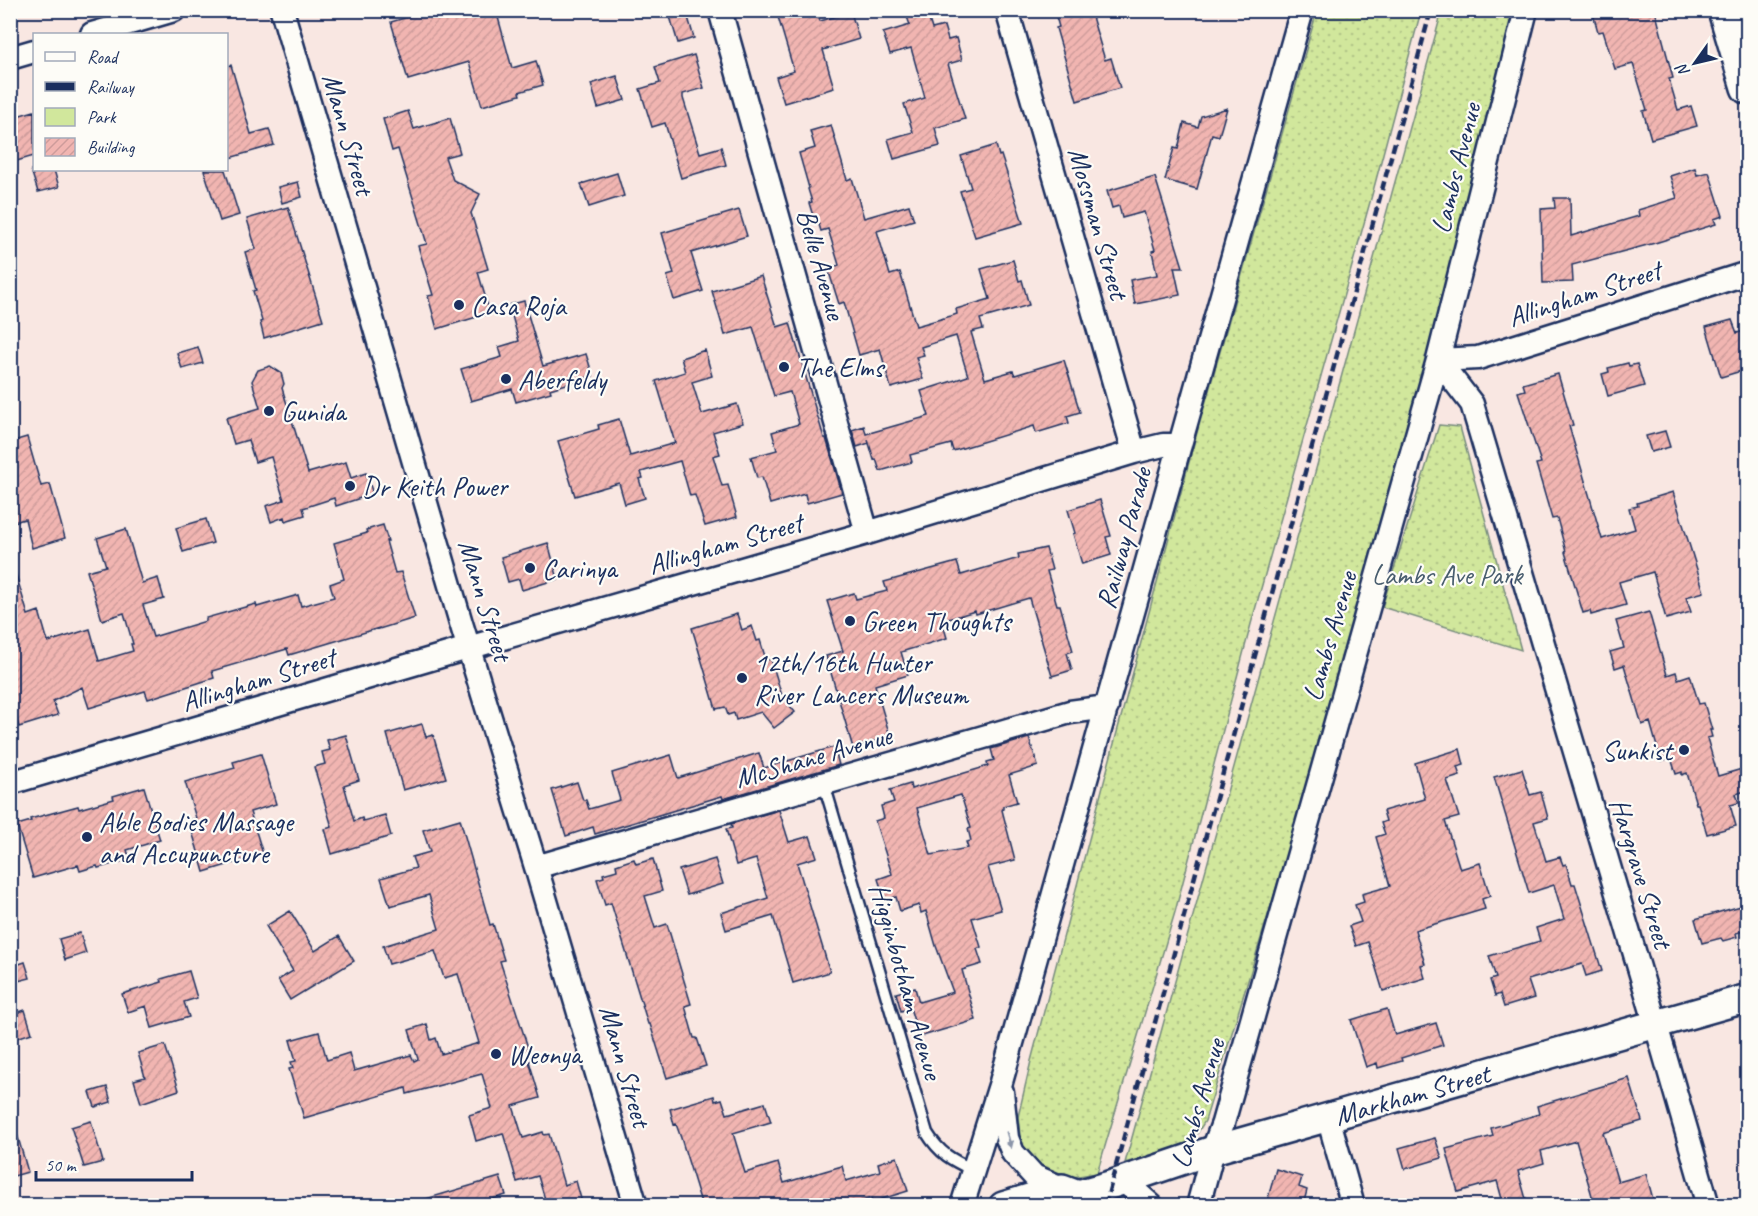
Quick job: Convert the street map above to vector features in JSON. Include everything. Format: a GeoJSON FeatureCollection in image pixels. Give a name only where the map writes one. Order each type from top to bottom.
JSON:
{"type":"FeatureCollection","features":[{"type":"Feature","properties":{"kind":"main road"},"geometry":{"type":"LineString","coordinates":[[1725,10],[1748,87]]}},
{"type":"Feature","properties":{"kind":"street"},"geometry":{"type":"LineString","coordinates":[[95,33],[174,10]]}},
{"type":"Feature","properties":{"kind":"street","name":"Mann Street"},"geometry":{"type":"LineString","coordinates":[[282,10],[468,648],[536,867],[636,1206]]}},
{"type":"Feature","properties":{"kind":"street","name":"Belle Avenue"},"geometry":{"type":"LineString","coordinates":[[720,10],[867,533]]}},
{"type":"Feature","properties":{"kind":"street","name":"Mossman Street"},"geometry":{"type":"LineString","coordinates":[[1007,10],[1134,453]]}},
{"type":"Feature","properties":{"kind":"street","name":"Railway Parade"},"geometry":{"type":"LineString","coordinates":[[962,1206],[1001,1082],[1302,10]]}},
{"type":"Feature","properties":{"kind":"street","name":"Lambs Avenue"},"geometry":{"type":"LineString","coordinates":[[1198,1206],[1213,1150],[1227,1112],[1438,360],[1526,10]]}},
{"type":"Feature","properties":{"kind":"street"},"geometry":{"type":"LineString","coordinates":[[10,58],[33,51]]}},
{"type":"Feature","properties":{"kind":"street","name":"Allingham Street"},"geometry":{"type":"LineString","coordinates":[[1438,360],[1478,358],[1748,273]]}},
{"type":"Feature","properties":{"kind":"street","name":"Hargrave Street"},"geometry":{"type":"LineString","coordinates":[[1438,360],[1472,404],[1708,1206]]}},
{"type":"Feature","properties":{"kind":"street","name":"Allingham Street"},"geometry":{"type":"LineString","coordinates":[[10,783],[1134,453],[1163,445],[1180,445]]}},
{"type":"Feature","properties":{"kind":"street","name":"McShane Avenue"},"geometry":{"type":"LineString","coordinates":[[536,867],[1070,712],[1107,707]]}},
{"type":"Feature","properties":{"kind":"street","name":"Markham Street"},"geometry":{"type":"LineString","coordinates":[[1003,1206],[1067,1196],[1124,1181],[1213,1150],[1748,998]]}},
{"type":"Feature","properties":{"kind":"street","name":"Railway Parade"},"geometry":{"type":"LineString","coordinates":[[1001,1082],[1007,1138],[1013,1153],[1034,1176],[1067,1196]]}},
{"type":"Feature","properties":{"kind":"street"},"geometry":{"type":"LineString","coordinates":[[1328,1117],[1353,1206]]}},
{"type":"Feature","properties":{"kind":"street","name":"Lambs Avenue"},"geometry":{"type":"LineString","coordinates":[[1124,1181],[1152,1206]]}},
{"type":"Feature","properties":{"kind":"lane","name":"Higginbotham Avenue"},"geometry":{"type":"LineString","coordinates":[[824,784],[927,1133],[935,1146],[947,1157],[974,1170]]}},
{"type":"Feature","properties":{"kind":"green space"},"geometry":{"type":"Polygon","coordinates":[[[1317,11],[1421,11],[1372,195],[1251,624],[1175,912],[1097,1173],[1067,1178],[1044,1171],[1021,1145],[1018,1117],[1196,436],[1317,11]]]}},
{"type":"Feature","properties":{"kind":"green space"},"geometry":{"type":"Polygon","coordinates":[[[1442,11],[1511,11],[1514,35],[1490,131],[1295,827],[1205,1121],[1191,1143],[1125,1163],[1442,11]]]}},
{"type":"Feature","properties":{"kind":"green space","name":"Lambs Ave Park"},"geometry":{"type":"Polygon","coordinates":[[[1439,425],[1460,427],[1521,650],[1382,607],[1439,425]]]}},
{"type":"Feature","properties":{"kind":"building"},"geometry":{"type":"Polygon","coordinates":[[[431,10],[496,10],[512,68],[536,61],[543,85],[519,92],[520,95],[482,106],[469,62],[408,80],[391,22],[431,10]]]}},
{"type":"Feature","properties":{"kind":"building"},"geometry":{"type":"Polygon","coordinates":[[[668,10],[686,10],[694,38],[678,43],[668,10]]]}},
{"type":"Feature","properties":{"kind":"building"},"geometry":{"type":"Polygon","coordinates":[[[776,10],[816,10],[820,21],[851,12],[859,39],[823,50],[834,88],[784,103],[776,77],[794,71],[776,10]]]}},
{"type":"Feature","properties":{"kind":"building"},"geometry":{"type":"Polygon","coordinates":[[[926,10],[932,29],[944,26],[948,40],[956,38],[962,60],[948,64],[965,119],[935,128],[940,146],[894,159],[888,139],[913,132],[904,104],[925,98],[911,48],[890,54],[883,33],[910,25],[906,14],[926,10]]]}},
{"type":"Feature","properties":{"kind":"building"},"geometry":{"type":"Polygon","coordinates":[[[1054,10],[1090,10],[1105,60],[1111,58],[1120,88],[1077,101],[1056,28],[1059,27],[1054,10]]]}},
{"type":"Feature","properties":{"kind":"building"},"geometry":{"type":"Polygon","coordinates":[[[1592,10],[1655,10],[1673,78],[1669,79],[1678,110],[1691,106],[1697,126],[1651,139],[1643,111],[1647,110],[1633,64],[1615,69],[1603,31],[1598,32],[1592,10]]]}},
{"type":"Feature","properties":{"kind":"building"},"geometry":{"type":"Polygon","coordinates":[[[694,55],[704,88],[683,94],[683,98],[700,153],[721,147],[726,165],[681,178],[665,123],[652,127],[640,89],[660,83],[655,67],[694,55]]]}},
{"type":"Feature","properties":{"kind":"building"},"geometry":{"type":"Polygon","coordinates":[[[231,65],[251,134],[269,129],[274,145],[228,158],[228,66],[231,65]]]}},
{"type":"Feature","properties":{"kind":"building"},"geometry":{"type":"Polygon","coordinates":[[[617,76],[625,100],[598,108],[591,84],[617,76]]]}},
{"type":"Feature","properties":{"kind":"building"},"geometry":{"type":"Polygon","coordinates":[[[1227,108],[1219,136],[1212,134],[1197,189],[1165,180],[1174,148],[1178,149],[1184,123],[1198,127],[1201,116],[1227,108]]]}},
{"type":"Feature","properties":{"kind":"building"},"geometry":{"type":"Polygon","coordinates":[[[33,111],[33,156],[10,163],[10,118],[33,111]]]}},
{"type":"Feature","properties":{"kind":"building"},"geometry":{"type":"Polygon","coordinates":[[[408,111],[414,129],[450,118],[460,153],[445,157],[453,180],[480,194],[471,213],[488,269],[478,272],[490,313],[437,329],[428,296],[433,295],[418,246],[427,244],[398,149],[392,151],[383,119],[408,111]]]}},
{"type":"Feature","properties":{"kind":"building"},"geometry":{"type":"Polygon","coordinates":[[[831,125],[847,180],[852,178],[864,218],[909,205],[914,220],[877,231],[890,275],[900,272],[916,326],[957,314],[956,309],[990,299],[981,269],[1013,260],[1029,305],[980,319],[983,329],[971,332],[985,379],[1013,371],[1015,375],[1064,360],[1080,412],[1067,416],[1069,423],[1036,433],[1034,426],[953,451],[951,444],[910,455],[912,462],[880,471],[869,443],[857,447],[852,430],[864,426],[866,434],[929,416],[921,391],[968,376],[956,336],[921,347],[924,355],[916,357],[923,379],[891,388],[880,349],[859,355],[844,302],[839,304],[828,269],[839,265],[828,229],[821,231],[817,218],[814,219],[809,203],[812,202],[809,188],[799,153],[815,148],[810,131],[831,125]]]}},
{"type":"Feature","properties":{"kind":"building"},"geometry":{"type":"Polygon","coordinates":[[[996,145],[1023,223],[975,237],[960,191],[971,188],[961,156],[996,145]]]}},
{"type":"Feature","properties":{"kind":"building"},"geometry":{"type":"Polygon","coordinates":[[[1695,168],[1697,175],[1709,172],[1723,216],[1714,219],[1716,224],[1572,265],[1573,282],[1543,283],[1541,209],[1555,208],[1554,198],[1570,198],[1571,236],[1639,216],[1638,210],[1677,198],[1670,176],[1695,168]]]}},
{"type":"Feature","properties":{"kind":"building"},"geometry":{"type":"Polygon","coordinates":[[[31,170],[54,171],[59,187],[38,192],[31,170]]]}},
{"type":"Feature","properties":{"kind":"building"},"geometry":{"type":"Polygon","coordinates":[[[204,171],[225,171],[239,215],[220,221],[204,171]]]}},
{"type":"Feature","properties":{"kind":"building"},"geometry":{"type":"Polygon","coordinates":[[[617,173],[624,196],[589,207],[581,184],[617,173]]]}},
{"type":"Feature","properties":{"kind":"building"},"geometry":{"type":"Polygon","coordinates":[[[1155,177],[1183,267],[1174,267],[1180,295],[1135,304],[1130,280],[1157,275],[1152,251],[1155,250],[1144,212],[1122,218],[1119,206],[1112,208],[1107,191],[1155,177]]]}},
{"type":"Feature","properties":{"kind":"building"},"geometry":{"type":"Polygon","coordinates":[[[298,182],[302,197],[282,203],[278,187],[298,182]]]}},
{"type":"Feature","properties":{"kind":"building"},"geometry":{"type":"Polygon","coordinates":[[[288,207],[323,320],[264,338],[260,322],[262,321],[253,291],[256,290],[245,252],[256,249],[247,219],[288,207]]]}},
{"type":"Feature","properties":{"kind":"building"},"geometry":{"type":"Polygon","coordinates":[[[739,210],[747,236],[691,253],[703,291],[674,300],[667,276],[674,274],[662,233],[739,210]]]}},
{"type":"Feature","properties":{"kind":"building"},"geometry":{"type":"Polygon","coordinates":[[[761,276],[777,327],[790,323],[842,493],[807,503],[805,494],[770,504],[762,477],[757,478],[751,457],[777,450],[772,432],[799,424],[790,392],[774,396],[753,327],[725,335],[712,291],[761,276]]]}},
{"type":"Feature","properties":{"kind":"building","name":"Aberfeldy"},"geometry":{"type":"Polygon","coordinates":[[[524,301],[543,366],[586,354],[593,376],[516,402],[512,389],[471,401],[461,369],[502,357],[499,347],[519,341],[509,305],[524,301]]]}},
{"type":"Feature","properties":{"kind":"building"},"geometry":{"type":"Polygon","coordinates":[[[1732,320],[1737,333],[1748,330],[1748,369],[1721,377],[1706,327],[1732,320]]]}},
{"type":"Feature","properties":{"kind":"building"},"geometry":{"type":"Polygon","coordinates":[[[198,347],[203,363],[182,369],[177,353],[198,347]]]}},
{"type":"Feature","properties":{"kind":"building"},"geometry":{"type":"Polygon","coordinates":[[[705,350],[712,376],[692,382],[702,414],[737,404],[743,423],[713,432],[720,454],[713,456],[722,486],[728,485],[737,517],[705,526],[695,495],[690,496],[680,461],[641,472],[643,478],[639,479],[645,498],[625,504],[619,483],[575,496],[558,441],[599,429],[598,425],[619,419],[630,456],[675,443],[656,381],[685,372],[681,358],[705,350]]]}},
{"type":"Feature","properties":{"kind":"building"},"geometry":{"type":"Polygon","coordinates":[[[1628,363],[1629,366],[1637,364],[1644,386],[1608,396],[1602,374],[1609,372],[1608,368],[1628,363]]]}},
{"type":"Feature","properties":{"kind":"building"},"geometry":{"type":"Polygon","coordinates":[[[270,366],[281,373],[284,384],[282,388],[308,473],[346,462],[351,478],[366,473],[373,494],[336,506],[334,498],[303,508],[305,515],[285,521],[284,517],[271,522],[266,506],[284,500],[271,457],[255,462],[248,440],[234,444],[226,418],[260,408],[252,381],[258,370],[270,366]]]}},
{"type":"Feature","properties":{"kind":"building"},"geometry":{"type":"Polygon","coordinates":[[[1558,374],[1573,425],[1569,426],[1602,539],[1635,529],[1629,508],[1638,506],[1637,503],[1673,492],[1704,592],[1686,597],[1691,612],[1666,619],[1653,572],[1619,582],[1626,605],[1591,615],[1590,611],[1583,613],[1557,518],[1552,519],[1536,464],[1541,463],[1518,392],[1525,390],[1523,384],[1558,374]]]}},
{"type":"Feature","properties":{"kind":"building"},"geometry":{"type":"Polygon","coordinates":[[[1665,431],[1670,447],[1651,452],[1646,436],[1665,431]]]}},
{"type":"Feature","properties":{"kind":"building"},"geometry":{"type":"Polygon","coordinates":[[[27,437],[41,486],[50,484],[65,538],[32,548],[25,519],[10,523],[10,442],[27,437]]]}},
{"type":"Feature","properties":{"kind":"building"},"geometry":{"type":"Polygon","coordinates":[[[1100,500],[1111,536],[1106,537],[1111,555],[1082,564],[1068,510],[1100,500]]]}},
{"type":"Feature","properties":{"kind":"building"},"geometry":{"type":"Polygon","coordinates":[[[206,519],[213,543],[183,552],[176,528],[206,519]]]}},
{"type":"Feature","properties":{"kind":"building"},"geometry":{"type":"Polygon","coordinates":[[[383,525],[395,573],[401,572],[415,618],[289,655],[287,649],[212,671],[214,678],[148,699],[145,691],[89,708],[82,687],[53,701],[58,715],[19,727],[10,698],[10,572],[15,571],[28,615],[39,611],[48,642],[90,629],[99,661],[133,651],[131,644],[133,644],[124,613],[102,620],[87,571],[106,566],[97,538],[126,529],[142,583],[158,578],[164,599],[143,605],[153,637],[206,621],[206,618],[256,604],[257,607],[298,595],[301,606],[334,597],[330,584],[344,579],[334,543],[367,533],[366,530],[383,525]]]}},
{"type":"Feature","properties":{"kind":"building","name":"Carinya"},"geometry":{"type":"Polygon","coordinates":[[[548,543],[558,579],[522,590],[519,579],[508,582],[501,557],[548,543]]]}},
{"type":"Feature","properties":{"kind":"building"},"geometry":{"type":"Polygon","coordinates":[[[1046,548],[1052,570],[1047,571],[1057,605],[1060,605],[1073,651],[1067,653],[1072,670],[1052,676],[1029,598],[976,614],[975,611],[942,621],[947,638],[901,652],[908,675],[875,685],[890,736],[853,748],[826,656],[843,651],[827,601],[854,593],[856,599],[887,591],[884,582],[957,562],[961,575],[1019,558],[1018,554],[1046,548]]]}},
{"type":"Feature","properties":{"kind":"building"},"geometry":{"type":"Polygon","coordinates":[[[1649,612],[1667,675],[1676,672],[1678,679],[1690,675],[1699,704],[1704,703],[1712,730],[1710,730],[1712,737],[1707,738],[1718,776],[1742,769],[1748,790],[1736,794],[1739,803],[1730,805],[1736,826],[1707,834],[1687,773],[1676,774],[1671,758],[1661,761],[1650,722],[1642,725],[1624,665],[1615,668],[1610,652],[1624,648],[1616,621],[1649,612]]]}},
{"type":"Feature","properties":{"kind":"building","name":"12th/16th Hunter River Lancers Museum"},"geometry":{"type":"Polygon","coordinates":[[[737,614],[742,630],[752,626],[757,641],[760,640],[766,660],[771,659],[782,696],[795,712],[774,728],[761,712],[736,720],[734,713],[728,715],[725,707],[716,709],[692,628],[737,614]]]}},
{"type":"Feature","properties":{"kind":"building"},"geometry":{"type":"Polygon","coordinates":[[[422,724],[426,737],[433,735],[446,778],[403,790],[387,734],[422,724]]]}},
{"type":"Feature","properties":{"kind":"building"},"geometry":{"type":"Polygon","coordinates":[[[346,735],[359,780],[344,785],[354,821],[385,815],[391,836],[332,854],[325,829],[332,827],[314,767],[325,764],[322,752],[330,750],[327,740],[346,735]]]}},
{"type":"Feature","properties":{"kind":"building"},"geometry":{"type":"Polygon","coordinates":[[[1029,738],[1038,766],[1009,775],[1017,802],[1003,806],[1002,810],[1015,860],[988,867],[1001,910],[972,918],[981,947],[977,949],[982,964],[962,970],[976,1020],[919,1037],[910,1008],[901,1011],[896,993],[915,988],[919,1002],[953,992],[926,911],[921,913],[919,905],[900,911],[896,897],[885,900],[878,879],[892,874],[875,821],[884,818],[881,806],[894,802],[890,790],[910,784],[911,789],[988,766],[987,762],[994,760],[991,749],[1029,738]],[[961,795],[917,808],[931,855],[968,848],[966,842],[971,841],[968,829],[971,828],[961,795]]]}},
{"type":"Feature","properties":{"kind":"building"},"geometry":{"type":"Polygon","coordinates":[[[834,747],[839,765],[723,799],[722,796],[595,834],[593,827],[566,836],[552,790],[577,782],[583,800],[586,800],[589,809],[620,800],[612,773],[671,755],[678,778],[759,753],[764,768],[834,747]]]}},
{"type":"Feature","properties":{"kind":"building"},"geometry":{"type":"Polygon","coordinates":[[[1460,749],[1464,765],[1457,767],[1460,776],[1447,780],[1459,817],[1445,821],[1460,869],[1480,863],[1490,896],[1482,899],[1485,909],[1415,930],[1425,964],[1421,965],[1425,978],[1383,991],[1368,942],[1356,946],[1349,926],[1361,922],[1355,905],[1364,902],[1362,894],[1390,886],[1376,837],[1385,834],[1381,823],[1386,821],[1383,811],[1425,799],[1415,763],[1460,749]]]}},
{"type":"Feature","properties":{"kind":"building"},"geometry":{"type":"Polygon","coordinates":[[[261,754],[276,804],[250,812],[263,854],[204,872],[189,821],[196,818],[185,782],[235,768],[233,762],[261,754]]]}},
{"type":"Feature","properties":{"kind":"building"},"geometry":{"type":"Polygon","coordinates":[[[1522,769],[1530,795],[1541,792],[1548,818],[1534,822],[1546,861],[1560,857],[1563,865],[1566,864],[1572,884],[1575,884],[1602,971],[1586,976],[1582,964],[1528,980],[1534,998],[1504,1007],[1500,994],[1495,996],[1490,980],[1496,978],[1489,956],[1540,941],[1536,928],[1564,919],[1554,885],[1529,893],[1494,777],[1522,769]]]}},
{"type":"Feature","properties":{"kind":"building"},"geometry":{"type":"Polygon","coordinates":[[[144,787],[160,840],[127,850],[130,859],[80,871],[78,865],[33,878],[17,825],[31,821],[30,819],[78,806],[79,809],[114,799],[113,796],[144,787]]]}},
{"type":"Feature","properties":{"kind":"building"},"geometry":{"type":"Polygon","coordinates":[[[779,810],[789,842],[810,836],[817,857],[797,863],[830,972],[793,983],[773,916],[726,930],[721,913],[768,898],[756,859],[736,865],[726,829],[732,828],[731,824],[779,810]]]}},
{"type":"Feature","properties":{"kind":"building"},"geometry":{"type":"Polygon","coordinates":[[[460,819],[490,925],[493,924],[504,960],[500,961],[532,1060],[529,1061],[540,1098],[513,1106],[523,1138],[543,1132],[544,1135],[549,1134],[564,1185],[576,1181],[583,1206],[547,1206],[538,1176],[517,1182],[503,1133],[476,1141],[469,1115],[492,1108],[482,1074],[407,1094],[406,1088],[304,1118],[289,1069],[293,1068],[291,1062],[296,1061],[290,1040],[319,1032],[327,1060],[349,1053],[354,1071],[411,1055],[414,1061],[418,1059],[409,1030],[427,1024],[431,1040],[436,1038],[441,1054],[479,1043],[458,974],[444,978],[435,951],[389,964],[383,946],[439,929],[429,895],[390,906],[381,878],[416,868],[412,857],[430,852],[423,830],[460,819]]]}},
{"type":"Feature","properties":{"kind":"building"},"geometry":{"type":"Polygon","coordinates":[[[634,859],[636,864],[653,859],[662,891],[645,896],[655,928],[667,924],[691,1004],[685,1006],[694,1038],[697,1038],[706,1066],[667,1078],[611,903],[605,905],[597,879],[604,877],[603,874],[617,870],[616,865],[634,859]]]}},
{"type":"Feature","properties":{"kind":"building"},"geometry":{"type":"Polygon","coordinates":[[[715,859],[723,884],[687,895],[679,870],[715,859]]]}},
{"type":"Feature","properties":{"kind":"building"},"geometry":{"type":"Polygon","coordinates":[[[1741,906],[1748,930],[1736,933],[1737,937],[1723,941],[1721,938],[1702,943],[1695,919],[1741,906]]]}},
{"type":"Feature","properties":{"kind":"building"},"geometry":{"type":"Polygon","coordinates":[[[290,911],[315,951],[339,936],[354,961],[290,1000],[278,980],[293,971],[266,926],[290,911]]]}},
{"type":"Feature","properties":{"kind":"building"},"geometry":{"type":"Polygon","coordinates":[[[80,933],[86,953],[65,960],[59,939],[80,933]]]}},
{"type":"Feature","properties":{"kind":"building"},"geometry":{"type":"Polygon","coordinates":[[[25,962],[30,978],[10,983],[10,967],[25,962]]]}},
{"type":"Feature","properties":{"kind":"building"},"geometry":{"type":"Polygon","coordinates":[[[189,971],[197,998],[184,1002],[189,1017],[152,1028],[146,1006],[128,1012],[122,994],[189,971]]]}},
{"type":"Feature","properties":{"kind":"building"},"geometry":{"type":"Polygon","coordinates":[[[1387,1009],[1395,1035],[1436,1023],[1443,1045],[1378,1068],[1377,1063],[1366,1067],[1351,1020],[1387,1009]]]}},
{"type":"Feature","properties":{"kind":"building"},"geometry":{"type":"Polygon","coordinates":[[[25,1010],[32,1033],[10,1040],[10,1015],[25,1010]]]}},
{"type":"Feature","properties":{"kind":"building"},"geometry":{"type":"Polygon","coordinates":[[[165,1045],[179,1090],[141,1103],[134,1080],[145,1077],[138,1053],[165,1045]]]}},
{"type":"Feature","properties":{"kind":"building"},"geometry":{"type":"Polygon","coordinates":[[[1629,1078],[1642,1121],[1603,1133],[1618,1182],[1646,1174],[1655,1206],[1595,1206],[1576,1141],[1541,1151],[1544,1163],[1518,1171],[1528,1206],[1504,1206],[1497,1181],[1458,1192],[1446,1149],[1493,1136],[1491,1128],[1539,1114],[1537,1106],[1629,1078]]]}},
{"type":"Feature","properties":{"kind":"building"},"geometry":{"type":"Polygon","coordinates":[[[107,1087],[111,1102],[95,1107],[90,1092],[107,1087]]]}},
{"type":"Feature","properties":{"kind":"building"},"geometry":{"type":"Polygon","coordinates":[[[714,1096],[715,1101],[722,1099],[727,1114],[765,1103],[771,1122],[733,1133],[745,1173],[778,1163],[784,1183],[842,1166],[846,1181],[880,1171],[878,1163],[897,1157],[908,1191],[872,1202],[871,1198],[848,1206],[702,1206],[670,1109],[714,1096]]]}},
{"type":"Feature","properties":{"kind":"building"},"geometry":{"type":"Polygon","coordinates":[[[91,1121],[103,1162],[84,1167],[71,1127],[91,1121]]]}},
{"type":"Feature","properties":{"kind":"building"},"geometry":{"type":"Polygon","coordinates":[[[15,1127],[28,1172],[10,1177],[10,1128],[15,1127]]]}},
{"type":"Feature","properties":{"kind":"building"},"geometry":{"type":"Polygon","coordinates":[[[1435,1138],[1442,1158],[1405,1169],[1399,1148],[1435,1138]]]}},
{"type":"Feature","properties":{"kind":"building"},"geometry":{"type":"Polygon","coordinates":[[[1276,1169],[1302,1177],[1299,1187],[1307,1190],[1303,1206],[1273,1206],[1275,1200],[1268,1198],[1276,1169]]]}},
{"type":"Feature","properties":{"kind":"building"},"geometry":{"type":"Polygon","coordinates":[[[500,1177],[506,1195],[470,1206],[419,1206],[419,1201],[500,1177]]]}},
{"type":"Feature","properties":{"kind":"railway"},"geometry":{"type":"LineString","coordinates":[[1105,1206],[1431,10]]}},
{"type":"Feature","properties":{"kind":"place","name":"Casa Roja"},"geometry":{"type":"Point","coordinates":[459,305]}},
{"type":"Feature","properties":{"kind":"place","name":"The Elms"},"geometry":{"type":"Point","coordinates":[784,367]}},
{"type":"Feature","properties":{"kind":"place","name":"Aberfeldy"},"geometry":{"type":"Point","coordinates":[506,379]}},
{"type":"Feature","properties":{"kind":"place","name":"Gunida"},"geometry":{"type":"Point","coordinates":[269,411]}},
{"type":"Feature","properties":{"kind":"place","name":"Dr Keith Power"},"geometry":{"type":"Point","coordinates":[350,486]}},
{"type":"Feature","properties":{"kind":"place","name":"Carinya"},"geometry":{"type":"Point","coordinates":[530,568]}},
{"type":"Feature","properties":{"kind":"place","name":"Green Thoughts"},"geometry":{"type":"Point","coordinates":[850,621]}},
{"type":"Feature","properties":{"kind":"place","name":"12th/16th Hunter River Lancers Museum"},"geometry":{"type":"Point","coordinates":[742,678]}},
{"type":"Feature","properties":{"kind":"place","name":"Sunkist"},"geometry":{"type":"Point","coordinates":[1684,750]}},
{"type":"Feature","properties":{"kind":"place","name":"Able Bodies Massage and Accupuncture"},"geometry":{"type":"Point","coordinates":[87,837]}},
{"type":"Feature","properties":{"kind":"place","name":"Weonya"},"geometry":{"type":"Point","coordinates":[496,1054]}}]}
